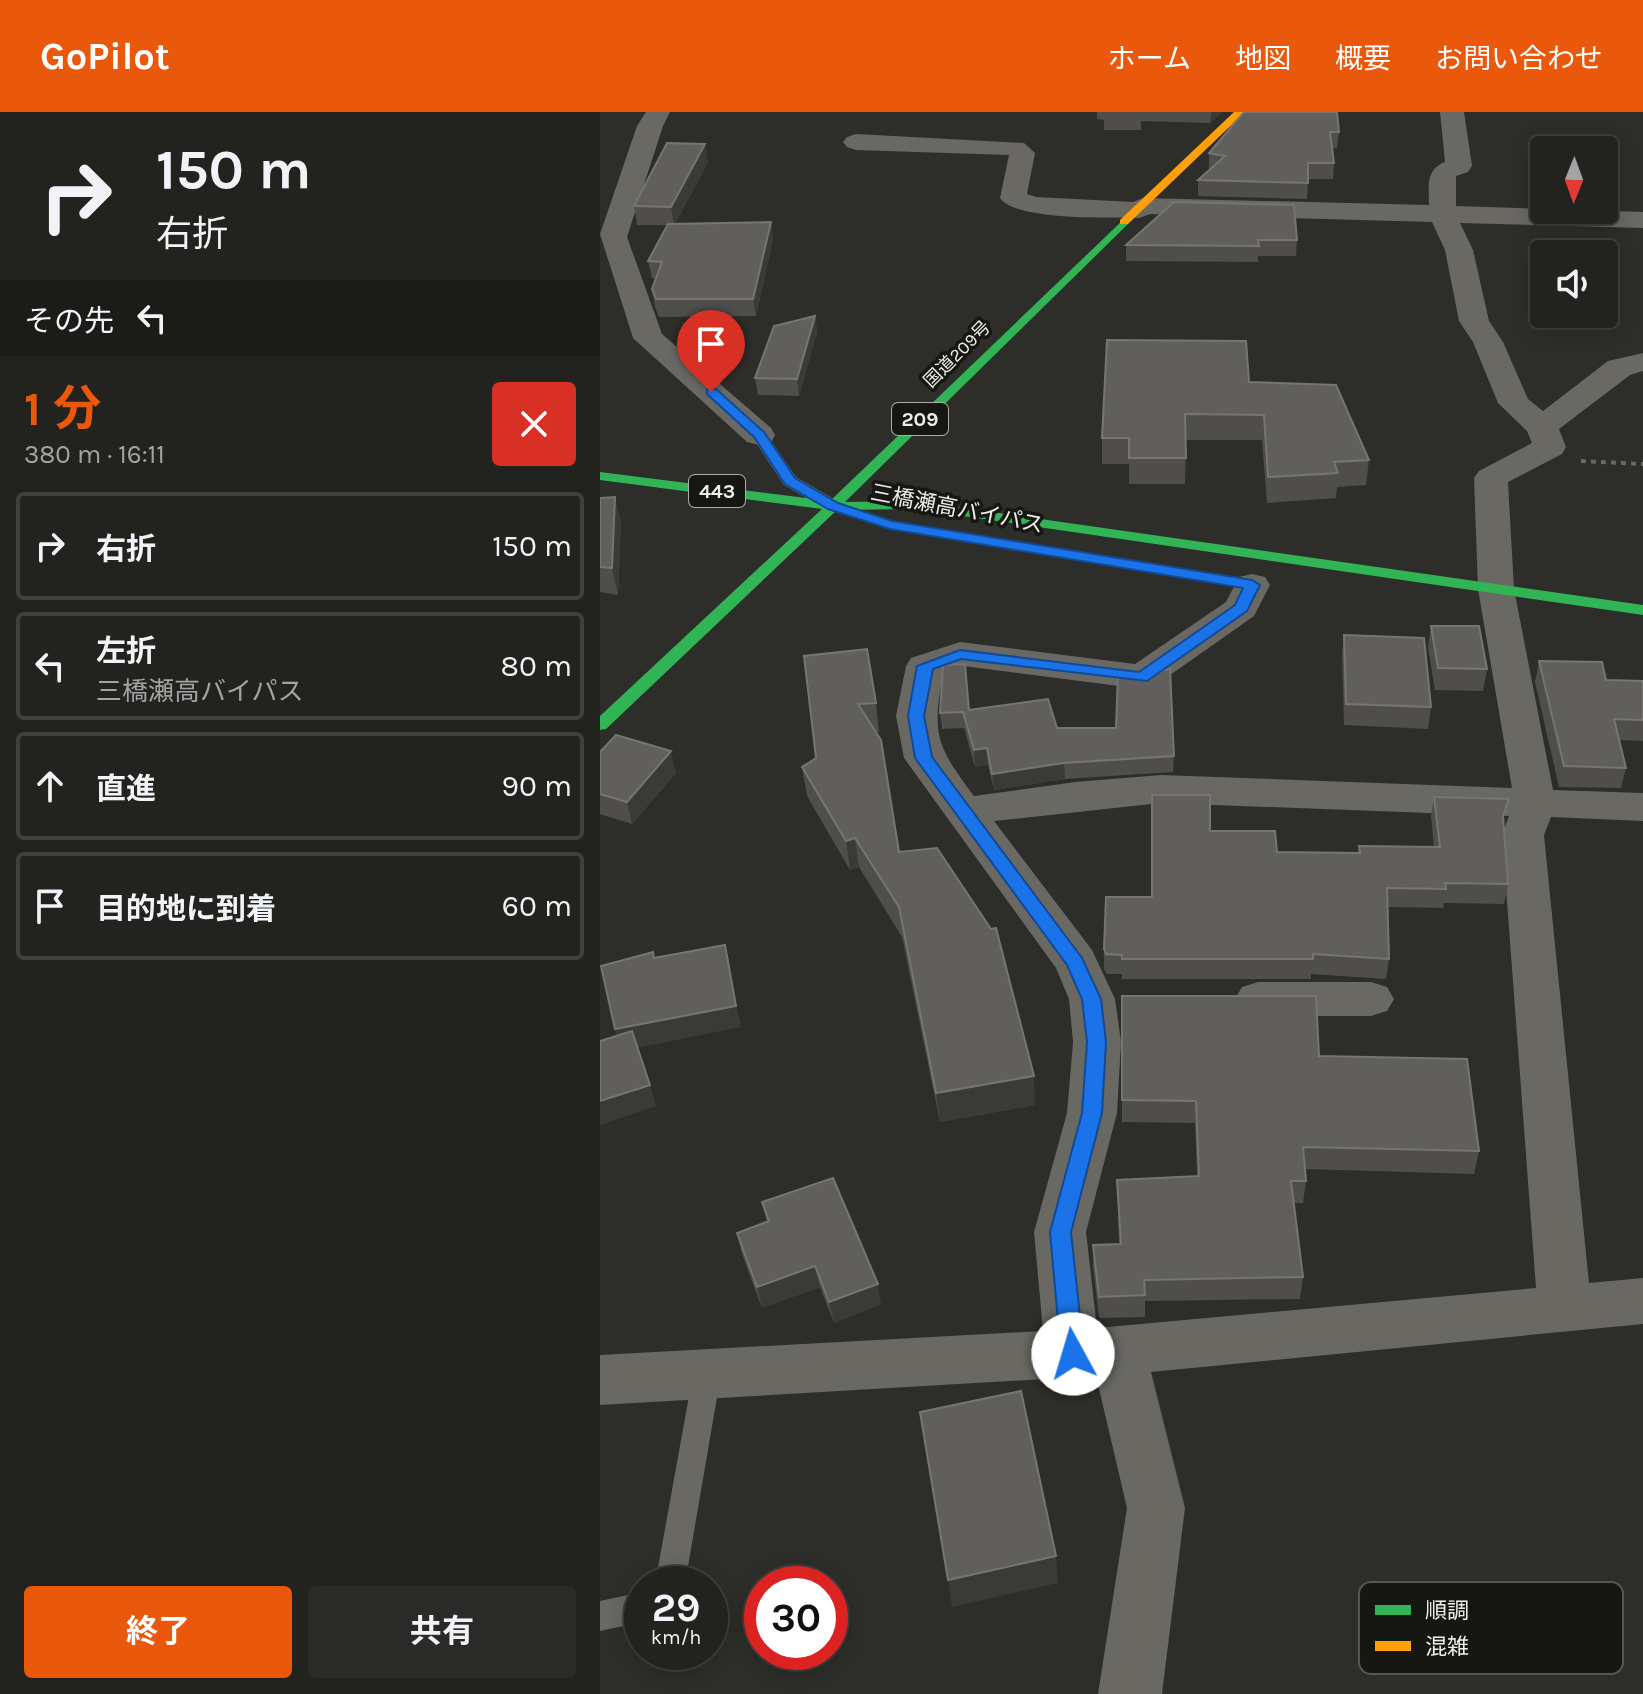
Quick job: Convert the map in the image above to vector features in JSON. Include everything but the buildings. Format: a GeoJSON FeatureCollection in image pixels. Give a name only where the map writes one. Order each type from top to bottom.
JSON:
{"type":"FeatureCollection","features":[{"type":"Feature","properties":{"kind":"highway","name":"国道209号"},"geometry":{"type":"LineString","coordinates":[[600,725],[833,506],[1007,333],[1240,112]]}},
{"type":"Feature","properties":{"kind":"highway","name":"443"},"geometry":{"type":"LineString","coordinates":[[600,476],[833,506]]}},
{"type":"Feature","properties":{"kind":"highway","name":"三橋瀬高バイパス"},"geometry":{"type":"LineString","coordinates":[[833,506],[915,505],[1500,611],[1643,610]]}},
{"type":"Feature","properties":{"kind":"highway","name":"三橋瀬高バイパス"},"geometry":{"type":"LineString","coordinates":[[833,506],[890,525]]}},
{"type":"Feature","properties":{"kind":"street"},"geometry":{"type":"LineString","coordinates":[[658,112],[650,126],[607,244],[635,294],[648,338],[759,435]]}},
{"type":"Feature","properties":{"kind":"street"},"geometry":{"type":"LineString","coordinates":[[1452,112],[1459,166],[1443,172],[1442,214],[1459,250],[1474,321],[1488,342],[1514,403],[1546,437]]}},
{"type":"Feature","properties":{"kind":"street"},"geometry":{"type":"LineString","coordinates":[[856,142],[1015,148],[1022,153],[1013,198],[1032,205],[1643,220]]}},
{"type":"Feature","properties":{"kind":"street"},"geometry":{"type":"LineString","coordinates":[[600,290],[635,294]]}},
{"type":"Feature","properties":{"kind":"street"},"geometry":{"type":"LineString","coordinates":[[1564,1307],[1523,835],[1535,803],[1500,611],[1491,478],[1546,437],[1619,368],[1643,362]]}},
{"type":"Feature","properties":{"kind":"street"},"geometry":{"type":"LineString","coordinates":[[1130,1694],[1156,1508],[1095,1353],[1060,1232],[1092,1113],[1097,1042],[1092,999],[1076,962],[924,758],[916,716],[925,666],[960,654],[1142,677],[1241,608],[1252,585]]}},
{"type":"Feature","properties":{"kind":"street"},"geometry":{"type":"LineString","coordinates":[[965,811],[1075,796],[1161,789],[1643,807]]}},
{"type":"Feature","properties":{"kind":"street"},"geometry":{"type":"LineString","coordinates":[[1092,999],[1138,999]]}},
{"type":"Feature","properties":{"kind":"street"},"geometry":{"type":"LineString","coordinates":[[1216,999],[1371,999]]}},
{"type":"Feature","properties":{"kind":"street"},"geometry":{"type":"LineString","coordinates":[[600,1380],[1095,1353],[1643,1301]]}},
{"type":"Feature","properties":{"kind":"lane"},"geometry":{"type":"LineString","coordinates":[[759,435],[790,481],[833,506]]}},
{"type":"Feature","properties":{"kind":"lane"},"geometry":{"type":"LineString","coordinates":[[673,1566],[707,1374]]}},
{"type":"Feature","properties":{"kind":"lane"},"geometry":{"type":"LineString","coordinates":[[600,1616],[624,1611]]}},
{"type":"Feature","properties":{"kind":"path"},"geometry":{"type":"LineString","coordinates":[[1546,437],[1561,460],[1643,464]]}},
{"type":"Feature","properties":{"kind":"traffic: fast"},"geometry":{"type":"LineString","coordinates":[[600,725],[833,506],[1124,222]]}},
{"type":"Feature","properties":{"kind":"traffic: fast"},"geometry":{"type":"LineString","coordinates":[[600,476],[833,506],[915,505],[1643,610]]}},
{"type":"Feature","properties":{"kind":"traffic: slow"},"geometry":{"type":"LineString","coordinates":[[1124,222],[1240,112]]}},
{"type":"Feature","properties":{"kind":"route"},"geometry":{"type":"LineString","coordinates":[[711,392],[759,435],[790,481],[833,506],[890,525],[1252,585],[1241,608],[1142,677],[960,654],[925,666],[916,716],[924,758],[1076,962],[1092,999],[1097,1042],[1092,1113],[1060,1232],[1073,1354]]}}]}
